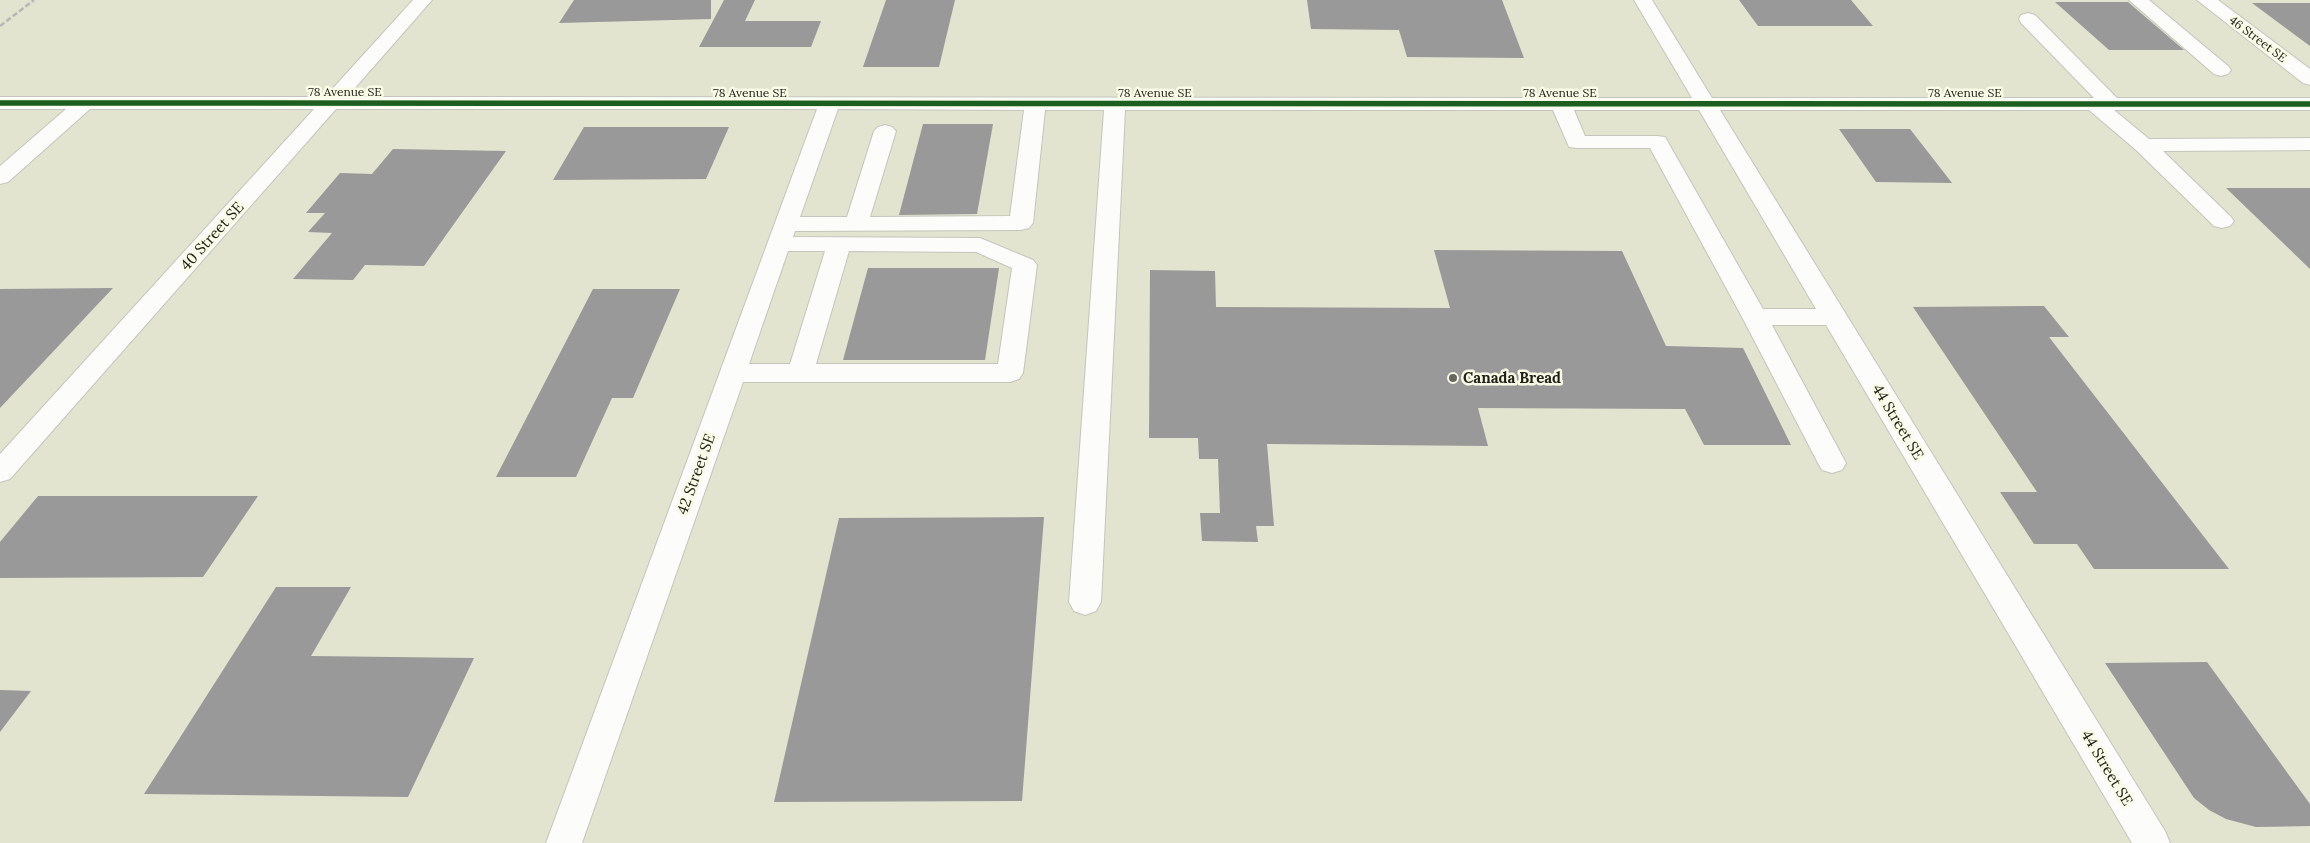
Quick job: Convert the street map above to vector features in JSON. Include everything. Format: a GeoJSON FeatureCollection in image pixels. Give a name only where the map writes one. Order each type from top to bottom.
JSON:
{"type":"FeatureCollection","features":[{"type":"Feature","properties":{"kind":"street","name":"40 Street SE"},"geometry":{"type":"LineString","coordinates":[[0,472],[423,0]]}},
{"type":"Feature","properties":{"kind":"street","name":"44 Street SE"},"geometry":{"type":"LineString","coordinates":[[1644,0],[2152,843]]}},
{"type":"Feature","properties":{"kind":"street"},"geometry":{"type":"LineString","coordinates":[[2138,0],[2221,70]]}},
{"type":"Feature","properties":{"kind":"street","name":"46 Street SE"},"geometry":{"type":"LineString","coordinates":[[2206,0],[2310,79]]}},
{"type":"Feature","properties":{"kind":"street"},"geometry":{"type":"LineString","coordinates":[[2028,19],[2103,104],[2222,221]]}},
{"type":"Feature","properties":{"kind":"street","name":"78 Avenue SE"},"geometry":{"type":"LineString","coordinates":[[0,103],[829,105],[2310,104]]}},
{"type":"Feature","properties":{"kind":"street"},"geometry":{"type":"LineString","coordinates":[[0,178],[85,103]]}},
{"type":"Feature","properties":{"kind":"street"},"geometry":{"type":"LineString","coordinates":[[782,234],[856,224],[1021,223],[1035,104]]}},
{"type":"Feature","properties":{"kind":"street"},"geometry":{"type":"LineString","coordinates":[[1085,602],[1115,104]]}},
{"type":"Feature","properties":{"kind":"street"},"geometry":{"type":"LineString","coordinates":[[1561,104],[1577,142],[1657,142],[1755,317],[1832,463]]}},
{"type":"Feature","properties":{"kind":"street","name":"42 Street SE"},"geometry":{"type":"LineString","coordinates":[[564,843],[829,105]]}},
{"type":"Feature","properties":{"kind":"street"},"geometry":{"type":"LineString","coordinates":[[856,224],[885,131]]}},
{"type":"Feature","properties":{"kind":"street"},"geometry":{"type":"LineString","coordinates":[[2144,145],[2310,144]]}},
{"type":"Feature","properties":{"kind":"street"},"geometry":{"type":"LineString","coordinates":[[732,374],[1010,373],[1025,265],[980,244],[839,244],[782,234]]}},
{"type":"Feature","properties":{"kind":"street"},"geometry":{"type":"LineString","coordinates":[[800,373],[839,244]]}},
{"type":"Feature","properties":{"kind":"street"},"geometry":{"type":"LineString","coordinates":[[1755,317],[1835,317]]}},
{"type":"Feature","properties":{"kind":"shaded area"},"geometry":{"type":"Polygon","coordinates":[[[0,0],[2310,0],[2310,843],[0,843],[0,0]]]}},
{"type":"Feature","properties":{"kind":"building"},"geometry":{"type":"Polygon","coordinates":[[[574,0],[711,0],[711,19],[559,23],[574,0]]]}},
{"type":"Feature","properties":{"kind":"building"},"geometry":{"type":"Polygon","coordinates":[[[724,0],[755,0],[745,21],[821,21],[811,47],[699,47],[724,0]]]}},
{"type":"Feature","properties":{"kind":"building"},"geometry":{"type":"Polygon","coordinates":[[[886,0],[955,0],[939,67],[863,67],[886,0]]]}},
{"type":"Feature","properties":{"kind":"building"},"geometry":{"type":"Polygon","coordinates":[[[1307,0],[1502,0],[1524,58],[1407,57],[1399,30],[1311,29],[1307,0]]]}},
{"type":"Feature","properties":{"kind":"building"},"geometry":{"type":"Polygon","coordinates":[[[1739,0],[1851,0],[1873,26],[1758,26],[1739,0]]]}},
{"type":"Feature","properties":{"kind":"building"},"geometry":{"type":"Polygon","coordinates":[[[2055,2],[2128,2],[2184,50],[2109,50],[2055,2]]]}},
{"type":"Feature","properties":{"kind":"building"},"geometry":{"type":"Polygon","coordinates":[[[2252,3],[2310,3],[2310,46],[2252,3]]]}},
{"type":"Feature","properties":{"kind":"building"},"geometry":{"type":"Polygon","coordinates":[[[923,124],[993,124],[977,214],[899,215],[923,124]]]}},
{"type":"Feature","properties":{"kind":"building"},"geometry":{"type":"Polygon","coordinates":[[[584,127],[729,127],[706,179],[553,180],[584,127]]]}},
{"type":"Feature","properties":{"kind":"building"},"geometry":{"type":"Polygon","coordinates":[[[1839,129],[1910,129],[1952,183],[1876,182],[1839,129]]]}},
{"type":"Feature","properties":{"kind":"building"},"geometry":{"type":"Polygon","coordinates":[[[393,149],[506,151],[424,266],[365,265],[353,280],[293,279],[332,233],[308,232],[325,213],[306,213],[340,173],[372,174],[393,149]]]}},
{"type":"Feature","properties":{"kind":"building"},"geometry":{"type":"Polygon","coordinates":[[[2226,188],[2310,188],[2310,269],[2226,188]]]}},
{"type":"Feature","properties":{"kind":"building","name":"Canada Bread"},"geometry":{"type":"Polygon","coordinates":[[[1434,250],[1622,251],[1666,346],[1743,348],[1791,445],[1704,445],[1685,409],[1478,408],[1488,446],[1267,444],[1274,526],[1256,526],[1258,542],[1202,541],[1200,513],[1220,513],[1218,459],[1199,459],[1198,438],[1149,438],[1150,270],[1215,271],[1216,307],[1450,308],[1434,250]]]}},
{"type":"Feature","properties":{"kind":"building"},"geometry":{"type":"Polygon","coordinates":[[[868,268],[999,268],[985,360],[843,360],[868,268]]]}},
{"type":"Feature","properties":{"kind":"building"},"geometry":{"type":"Polygon","coordinates":[[[113,288],[0,408],[0,289],[113,288]]]}},
{"type":"Feature","properties":{"kind":"building"},"geometry":{"type":"Polygon","coordinates":[[[593,289],[680,289],[633,398],[612,398],[576,477],[496,477],[593,289]]]}},
{"type":"Feature","properties":{"kind":"building"},"geometry":{"type":"Polygon","coordinates":[[[2044,306],[2069,337],[2049,337],[2229,569],[2094,569],[2077,544],[2034,544],[2000,492],[2037,492],[1913,307],[2044,306]]]}},
{"type":"Feature","properties":{"kind":"building"},"geometry":{"type":"Polygon","coordinates":[[[38,496],[258,496],[203,577],[0,578],[0,542],[38,496]]]}},
{"type":"Feature","properties":{"kind":"building"},"geometry":{"type":"Polygon","coordinates":[[[1044,517],[1022,801],[774,802],[839,518],[1044,517]]]}},
{"type":"Feature","properties":{"kind":"building"},"geometry":{"type":"Polygon","coordinates":[[[276,587],[351,587],[311,656],[474,658],[408,797],[144,794],[276,587]]]}},
{"type":"Feature","properties":{"kind":"building"},"geometry":{"type":"Polygon","coordinates":[[[2207,662],[2310,804],[2310,826],[2256,827],[2226,819],[2209,810],[2194,798],[2105,663],[2207,662]]]}},
{"type":"Feature","properties":{"kind":"building"},"geometry":{"type":"Polygon","coordinates":[[[0,690],[31,691],[0,732],[0,690]]]}},
{"type":"Feature","properties":{"kind":"railway"},"geometry":{"type":"LineString","coordinates":[[0,26],[34,0]]}},
{"type":"Feature","properties":{"kind":"cycle path"},"geometry":{"type":"LineString","coordinates":[[0,103],[2310,104]]}},
{"type":"Feature","properties":{"kind":"place","name":"Canada Bread"},"geometry":{"type":"Point","coordinates":[1453,378]}}]}
